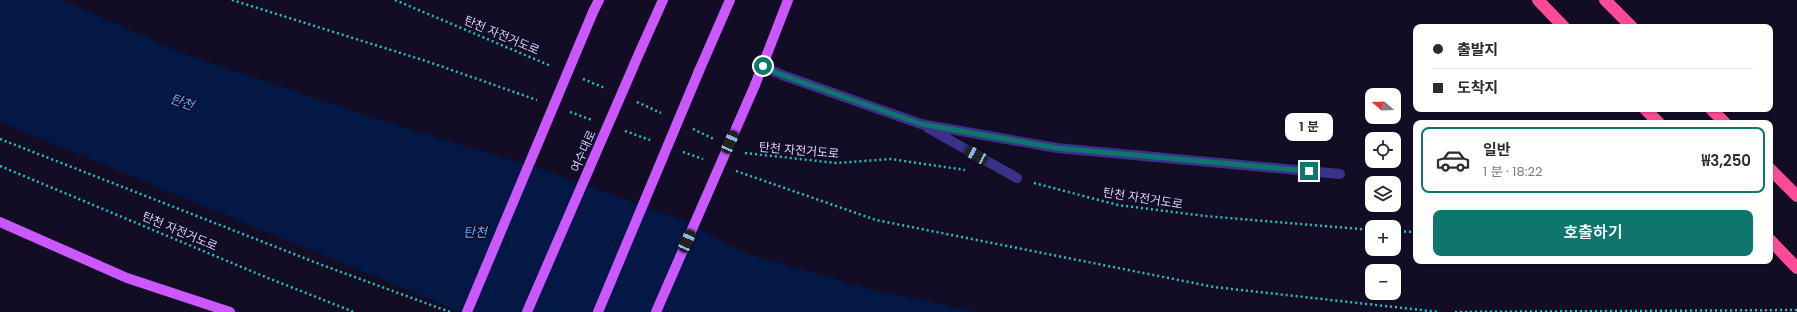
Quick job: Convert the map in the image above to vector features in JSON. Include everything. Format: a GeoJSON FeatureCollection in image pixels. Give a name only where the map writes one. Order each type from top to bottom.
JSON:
{"type":"FeatureCollection","features":[{"type":"Feature","properties":{"kind":"highway"},"geometry":{"type":"LineString","coordinates":[[1538,0],[1561,24]]}},
{"type":"Feature","properties":{"kind":"highway"},"geometry":{"type":"LineString","coordinates":[[1606,0],[1629,24]]}},
{"type":"Feature","properties":{"kind":"highway"},"geometry":{"type":"LineString","coordinates":[[1648,112],[1655,120]]}},
{"type":"Feature","properties":{"kind":"highway"},"geometry":{"type":"LineString","coordinates":[[1714,112],[1722,120]]}},
{"type":"Feature","properties":{"kind":"highway"},"geometry":{"type":"LineString","coordinates":[[1773,172],[1797,196]]}},
{"type":"Feature","properties":{"kind":"highway"},"geometry":{"type":"LineString","coordinates":[[1773,243],[1797,268]]}},
{"type":"Feature","properties":{"kind":"main road"},"geometry":{"type":"LineString","coordinates":[[467,312],[599,0]]}},
{"type":"Feature","properties":{"kind":"main road","name":"여수대로"},"geometry":{"type":"LineString","coordinates":[[527,312],[663,0]]}},
{"type":"Feature","properties":{"kind":"main road"},"geometry":{"type":"LineString","coordinates":[[598,312],[730,0]]}},
{"type":"Feature","properties":{"kind":"main road"},"geometry":{"type":"LineString","coordinates":[[656,312],[755,85],[788,0]]}},
{"type":"Feature","properties":{"kind":"main road"},"geometry":{"type":"LineString","coordinates":[[0,222],[127,278],[230,312]]}},
{"type":"Feature","properties":{"kind":"lane"},"geometry":{"type":"LineString","coordinates":[[763,66],[782,75],[921,124],[1057,148],[1340,174]]}},
{"type":"Feature","properties":{"kind":"lane"},"geometry":{"type":"LineString","coordinates":[[921,124],[1017,178]]}},
{"type":"Feature","properties":{"kind":"path"},"geometry":{"type":"LineString","coordinates":[[232,0],[426,61],[538,101]]}},
{"type":"Feature","properties":{"kind":"path","name":"탄천 자전거도로"},"geometry":{"type":"LineString","coordinates":[[395,0],[558,68]]}},
{"type":"Feature","properties":{"kind":"path"},"geometry":{"type":"LineString","coordinates":[[579,77],[607,89]]}},
{"type":"Feature","properties":{"kind":"path"},"geometry":{"type":"LineString","coordinates":[[635,101],[662,114]]}},
{"type":"Feature","properties":{"kind":"path"},"geometry":{"type":"LineString","coordinates":[[568,111],[598,122]]}},
{"type":"Feature","properties":{"kind":"path"},"geometry":{"type":"LineString","coordinates":[[690,127],[717,140]]}},
{"type":"Feature","properties":{"kind":"path"},"geometry":{"type":"LineString","coordinates":[[621,130],[651,140]]}},
{"type":"Feature","properties":{"kind":"path"},"geometry":{"type":"LineString","coordinates":[[0,139],[322,265],[450,312]]}},
{"type":"Feature","properties":{"kind":"path"},"geometry":{"type":"LineString","coordinates":[[681,151],[703,159]]}},
{"type":"Feature","properties":{"kind":"path","name":"탄천 자전거도로"},"geometry":{"type":"LineString","coordinates":[[744,153],[836,164],[891,158],[970,171]]}},
{"type":"Feature","properties":{"kind":"path","name":"탄천 자전거도로"},"geometry":{"type":"LineString","coordinates":[[0,166],[263,276],[354,312]]}},
{"type":"Feature","properties":{"kind":"path"},"geometry":{"type":"LineString","coordinates":[[733,170],[876,220],[1214,287],[1439,312]]}},
{"type":"Feature","properties":{"kind":"path","name":"탄천 자전거도로"},"geometry":{"type":"LineString","coordinates":[[1017,178],[1118,205],[1205,216],[1365,229]]}},
{"type":"Feature","properties":{"kind":"path"},"geometry":{"type":"LineString","coordinates":[[1401,231],[1413,232]]}},
{"type":"Feature","properties":{"kind":"path"},"geometry":{"type":"LineString","coordinates":[[1455,312],[1797,310]]}},
{"type":"Feature","properties":{"kind":"water","name":"탄천"},"geometry":{"type":"Polygon","coordinates":[[[0,0],[63,0],[181,53],[377,119],[547,171],[685,221],[742,252],[869,289],[977,312],[461,312],[0,122],[0,0]]]}},
{"type":"Feature","properties":{"kind":"route"},"geometry":{"type":"LineString","coordinates":[[763,66],[782,75],[921,124],[1057,148],[1309,171]]}}]}
